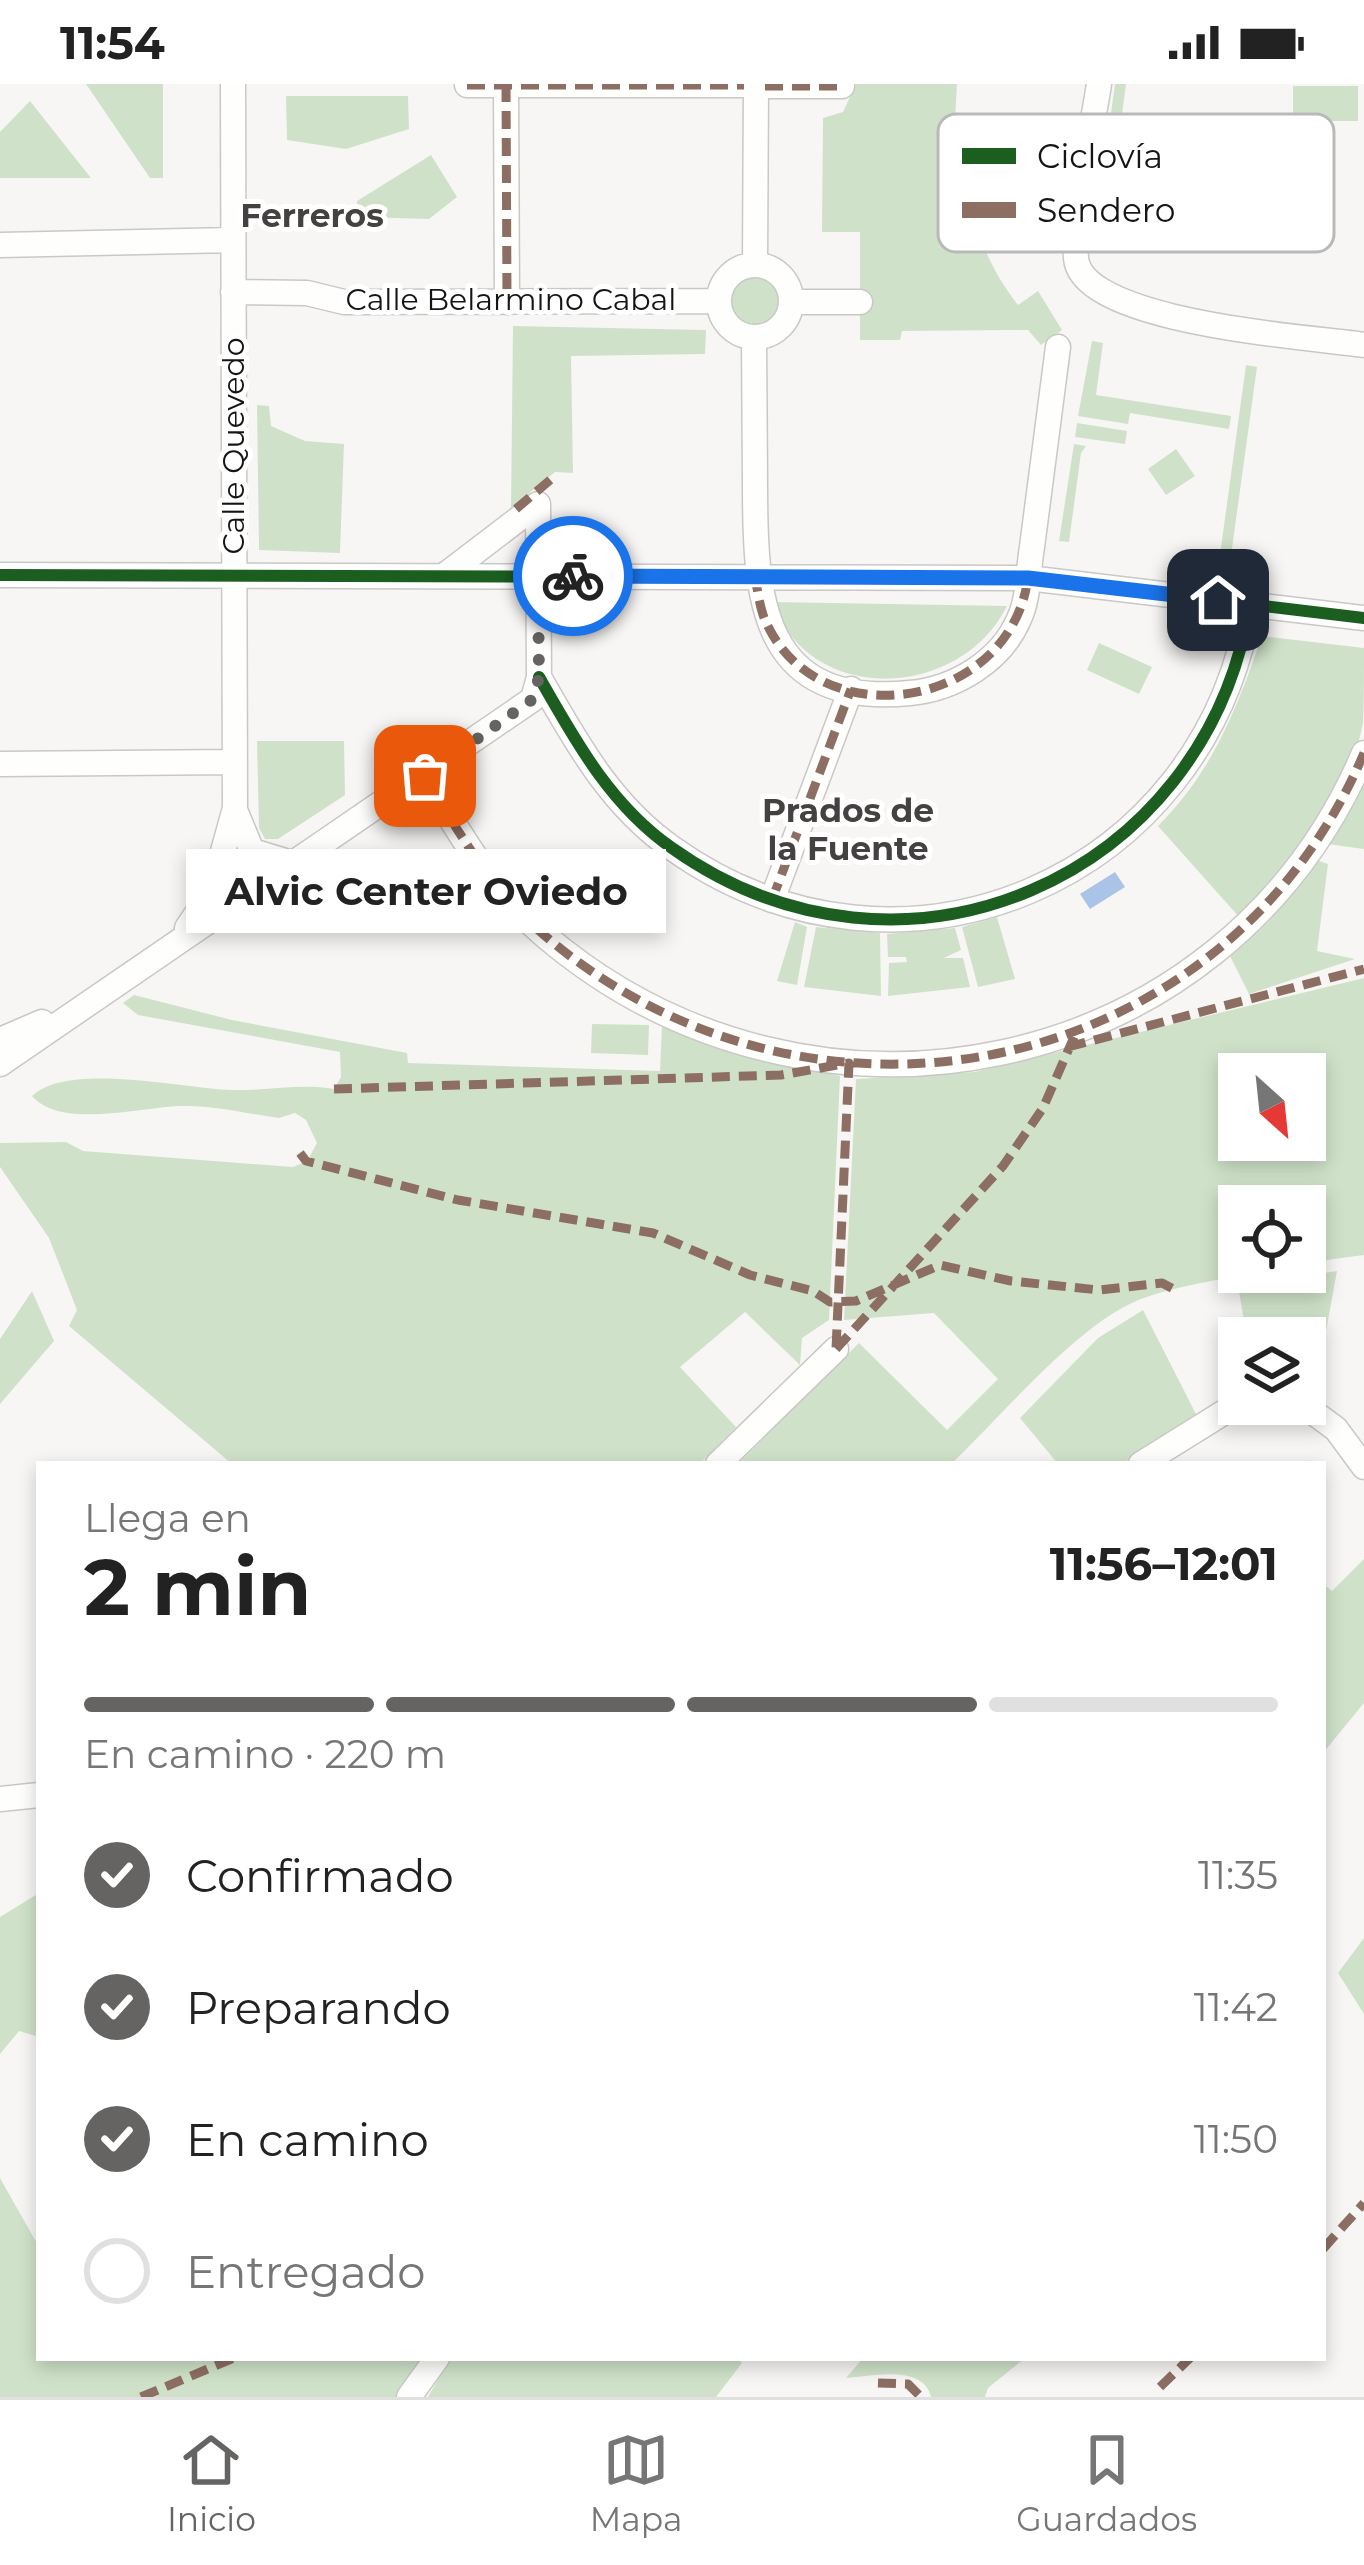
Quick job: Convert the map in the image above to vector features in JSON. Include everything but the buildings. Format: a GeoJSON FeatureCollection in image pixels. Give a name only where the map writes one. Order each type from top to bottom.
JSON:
{"type":"FeatureCollection","features":[{"type":"Feature","properties":{"kind":"street","name":"Calle Quevedo"},"geometry":{"type":"LineString","coordinates":[[164,953],[212,891],[235,808],[233,84]]}},
{"type":"Feature","properties":{"kind":"street"},"geometry":{"type":"LineString","coordinates":[[1095,114],[1099,84]]}},
{"type":"Feature","properties":{"kind":"street"},"geometry":{"type":"LineString","coordinates":[[467,85],[842,86]]}},
{"type":"Feature","properties":{"kind":"street"},"geometry":{"type":"LineString","coordinates":[[506,85],[507,302]]}},
{"type":"Feature","properties":{"kind":"street"},"geometry":{"type":"LineString","coordinates":[[755,85],[755,264]]}},
{"type":"Feature","properties":{"kind":"street"},"geometry":{"type":"LineString","coordinates":[[0,245],[233,239]]}},
{"type":"Feature","properties":{"kind":"street"},"geometry":{"type":"LineString","coordinates":[[1077,252],[1076,262],[1093,285],[1142,312],[1364,345]]}},
{"type":"Feature","properties":{"kind":"street"},"geometry":{"type":"LineString","coordinates":[[755,264],[776,272],[791,302],[776,331],[754,337],[725,322],[718,301],[725,280],[755,264]]}},
{"type":"Feature","properties":{"kind":"street","name":"Calle Belarmino Cabal"},"geometry":{"type":"LineString","coordinates":[[233,292],[307,293],[344,302],[718,301]]}},
{"type":"Feature","properties":{"kind":"street"},"geometry":{"type":"LineString","coordinates":[[791,302],[860,302]]}},
{"type":"Feature","properties":{"kind":"street"},"geometry":{"type":"LineString","coordinates":[[754,337],[754,574],[764,618],[777,640],[805,668],[851,689],[919,692],[971,672],[1008,639],[1021,617],[1058,347]]}},
{"type":"Feature","properties":{"kind":"street"},"geometry":{"type":"LineString","coordinates":[[0,1064],[525,706],[539,677],[538,504],[445,575]]}},
{"type":"Feature","properties":{"kind":"street"},"geometry":{"type":"LineString","coordinates":[[0,575],[1028,578],[1364,618]]}},
{"type":"Feature","properties":{"kind":"street"},"geometry":{"type":"LineString","coordinates":[[539,677],[602,781],[634,816],[704,868],[772,900],[836,915],[920,917],[1006,900],[1072,872],[1138,824],[1192,762],[1229,687],[1250,604]]}},
{"type":"Feature","properties":{"kind":"street"},"geometry":{"type":"LineString","coordinates":[[772,900],[851,689]]}},
{"type":"Feature","properties":{"kind":"street"},"geometry":{"type":"LineString","coordinates":[[425,776],[466,845],[515,907],[569,956],[626,994],[725,1038],[809,1060],[884,1065],[969,1059],[1031,1046],[1114,1016],[1185,975],[1272,901],[1336,811],[1364,753]]}},
{"type":"Feature","properties":{"kind":"street"},"geometry":{"type":"LineString","coordinates":[[0,764],[235,762]]}},
{"type":"Feature","properties":{"kind":"street"},"geometry":{"type":"LineString","coordinates":[[235,808],[252,851],[295,864]]}},
{"type":"Feature","properties":{"kind":"street"},"geometry":{"type":"LineString","coordinates":[[0,1040],[114,987]]}},
{"type":"Feature","properties":{"kind":"street"},"geometry":{"type":"LineString","coordinates":[[721,1461],[836,1349]]}},
{"type":"Feature","properties":{"kind":"street"},"geometry":{"type":"LineString","coordinates":[[1146,1461],[1218,1416]]}},
{"type":"Feature","properties":{"kind":"street"},"geometry":{"type":"LineString","coordinates":[[1326,1422],[1364,1467]]}},
{"type":"Feature","properties":{"kind":"street"},"geometry":{"type":"LineString","coordinates":[[0,1799],[36,1795]]}},
{"type":"Feature","properties":{"kind":"street"},"geometry":{"type":"LineString","coordinates":[[409,2397],[435,2361]]}},
{"type":"Feature","properties":{"kind":"green space"},"geometry":{"type":"Polygon","coordinates":[[[86,84],[163,84],[163,178],[150,178],[86,84]]]}},
{"type":"Feature","properties":{"kind":"green space"},"geometry":{"type":"Polygon","coordinates":[[[856,84],[957,84],[955,114],[938,114],[938,252],[986,252],[1018,305],[1038,291],[1062,330],[1041,345],[1028,330],[902,331],[900,340],[860,340],[860,232],[822,232],[823,118],[843,112],[856,84]]]}},
{"type":"Feature","properties":{"kind":"green space"},"geometry":{"type":"Polygon","coordinates":[[[1115,84],[1126,84],[1122,114],[1111,114],[1115,84]]]}},
{"type":"Feature","properties":{"kind":"green space"},"geometry":{"type":"Polygon","coordinates":[[[1293,86],[1358,86],[1358,121],[1334,121],[1334,114],[1293,114],[1293,86]]]}},
{"type":"Feature","properties":{"kind":"green space"},"geometry":{"type":"Polygon","coordinates":[[[286,96],[408,96],[409,129],[346,149],[287,140],[286,96]]]}},
{"type":"Feature","properties":{"kind":"green space"},"geometry":{"type":"Polygon","coordinates":[[[30,101],[91,178],[0,178],[0,132],[30,101]]]}},
{"type":"Feature","properties":{"kind":"green space"},"geometry":{"type":"Polygon","coordinates":[[[431,155],[457,197],[429,219],[357,217],[357,201],[431,155]]]}},
{"type":"Feature","properties":{"kind":"green space"},"geometry":{"type":"Polygon","coordinates":[[[755,276],[773,284],[781,302],[773,320],[755,328],[737,320],[729,302],[737,284],[755,276]]]}},
{"type":"Feature","properties":{"kind":"green space"},"geometry":{"type":"Polygon","coordinates":[[[513,326],[706,330],[705,354],[571,356],[573,473],[555,472],[511,508],[513,326]]]}},
{"type":"Feature","properties":{"kind":"green space"},"geometry":{"type":"Polygon","coordinates":[[[1092,341],[1103,343],[1096,395],[1231,416],[1229,429],[1130,413],[1128,424],[1078,416],[1092,341]]]}},
{"type":"Feature","properties":{"kind":"green space"},"geometry":{"type":"Polygon","coordinates":[[[1246,365],[1257,367],[1230,563],[1219,562],[1246,365]]]}},
{"type":"Feature","properties":{"kind":"green space"},"geometry":{"type":"Polygon","coordinates":[[[257,405],[269,406],[271,426],[305,441],[344,444],[340,553],[259,550],[257,405]]]}},
{"type":"Feature","properties":{"kind":"green space"},"geometry":{"type":"Polygon","coordinates":[[[1077,423],[1127,431],[1125,444],[1075,437],[1077,423]]]}},
{"type":"Feature","properties":{"kind":"green space"},"geometry":{"type":"Polygon","coordinates":[[[1074,444],[1086,446],[1081,453],[1069,542],[1059,541],[1074,444]]]}},
{"type":"Feature","properties":{"kind":"green space"},"geometry":{"type":"Polygon","coordinates":[[[1176,449],[1195,476],[1166,495],[1148,469],[1176,449]]]}},
{"type":"Feature","properties":{"kind":"green space"},"geometry":{"type":"Polygon","coordinates":[[[772,602],[1007,606],[985,637],[956,660],[923,674],[887,679],[851,674],[819,660],[791,636],[772,602]]]}},
{"type":"Feature","properties":{"kind":"green space"},"geometry":{"type":"Polygon","coordinates":[[[1262,636],[1364,648],[1363,723],[1356,751],[1331,803],[1240,918],[1158,826],[1208,761],[1233,713],[1262,636]]]}},
{"type":"Feature","properties":{"kind":"green space"},"geometry":{"type":"Polygon","coordinates":[[[1099,643],[1152,667],[1139,694],[1087,670],[1099,643]]]}},
{"type":"Feature","properties":{"kind":"green space"},"geometry":{"type":"Polygon","coordinates":[[[257,741],[344,741],[345,795],[278,839],[265,839],[259,828],[257,741]]]}},
{"type":"Feature","properties":{"kind":"green space"},"geometry":{"type":"Polygon","coordinates":[[[1364,774],[1364,849],[1327,844],[1364,774]]]}},
{"type":"Feature","properties":{"kind":"green space"},"geometry":{"type":"Polygon","coordinates":[[[1316,860],[1328,864],[1317,951],[1355,959],[1249,994],[1230,956],[1269,921],[1316,860]]]}},
{"type":"Feature","properties":{"kind":"green space"},"geometry":{"type":"Polygon","coordinates":[[[997,917],[1015,979],[978,987],[962,927],[997,917]]]}},
{"type":"Feature","properties":{"kind":"green space"},"geometry":{"type":"Polygon","coordinates":[[[795,922],[807,927],[797,985],[777,981],[795,922]]]}},
{"type":"Feature","properties":{"kind":"green space"},"geometry":{"type":"Polygon","coordinates":[[[816,927],[880,933],[881,996],[804,987],[816,927]]]}},
{"type":"Feature","properties":{"kind":"green space"},"geometry":{"type":"Polygon","coordinates":[[[955,928],[961,950],[944,958],[963,958],[970,987],[888,996],[889,963],[907,962],[906,957],[888,957],[887,934],[955,928]]]}},
{"type":"Feature","properties":{"kind":"green space"},"geometry":{"type":"Polygon","coordinates":[[[1364,978],[1364,1255],[1326,1260],[1326,1185],[1218,1185],[1218,1280],[1141,1299],[1092,1328],[954,1461],[741,1461],[859,1343],[947,1430],[998,1379],[934,1313],[844,1320],[856,1079],[975,1072],[1364,978]]]}},
{"type":"Feature","properties":{"kind":"green space"},"geometry":{"type":"Polygon","coordinates":[[[134,995],[232,1020],[407,1053],[408,1063],[660,1071],[662,1025],[712,1047],[840,1076],[829,1320],[802,1338],[800,1365],[745,1312],[680,1367],[736,1427],[703,1461],[228,1461],[69,1326],[77,1310],[49,1238],[0,1167],[0,1143],[66,1142],[83,1151],[293,1167],[307,1161],[317,1143],[306,1120],[295,1113],[279,1118],[186,1106],[83,1114],[46,1106],[32,1096],[49,1086],[99,1078],[233,1090],[334,1089],[341,1077],[340,1052],[138,1015],[123,1003],[134,995]]]}},
{"type":"Feature","properties":{"kind":"green space"},"geometry":{"type":"Polygon","coordinates":[[[592,1024],[649,1025],[648,1055],[591,1053],[592,1024]]]}},
{"type":"Feature","properties":{"kind":"green space"},"geometry":{"type":"Polygon","coordinates":[[[1337,1271],[1326,1331],[1326,1317],[1243,1317],[1239,1293],[1326,1293],[1326,1273],[1337,1271]]]}},
{"type":"Feature","properties":{"kind":"green space"},"geometry":{"type":"Polygon","coordinates":[[[32,1291],[54,1341],[0,1404],[0,1339],[32,1291]]]}},
{"type":"Feature","properties":{"kind":"green space"},"geometry":{"type":"Polygon","coordinates":[[[1143,1310],[1197,1416],[1127,1461],[1056,1461],[1020,1418],[1098,1338],[1143,1310]]]}},
{"type":"Feature","properties":{"kind":"green space"},"geometry":{"type":"Polygon","coordinates":[[[1364,1559],[1364,1703],[1326,1749],[1326,1586],[1332,1591],[1364,1559]]]}},
{"type":"Feature","properties":{"kind":"green space"},"geometry":{"type":"Polygon","coordinates":[[[36,1895],[36,2036],[19,2031],[0,2054],[0,1917],[36,1895]]]}},
{"type":"Feature","properties":{"kind":"green space"},"geometry":{"type":"Polygon","coordinates":[[[1364,1938],[1364,2014],[1338,1973],[1364,1938]]]}},
{"type":"Feature","properties":{"kind":"green space"},"geometry":{"type":"Polygon","coordinates":[[[0,2178],[36,2242],[36,2361],[422,2361],[396,2397],[0,2397],[0,2178]]]}},
{"type":"Feature","properties":{"kind":"green space"},"geometry":{"type":"Polygon","coordinates":[[[448,2361],[742,2363],[716,2397],[428,2397],[448,2361]]]}},
{"type":"Feature","properties":{"kind":"green space"},"geometry":{"type":"Polygon","coordinates":[[[860,2361],[1021,2361],[988,2388],[985,2397],[931,2397],[926,2387],[908,2376],[846,2378],[860,2361]]]}},
{"type":"Feature","properties":{"kind":"water"},"geometry":{"type":"Polygon","coordinates":[[[1115,872],[1125,887],[1090,909],[1080,894],[1115,872]]]}},
{"type":"Feature","properties":{"kind":"marked path"},"geometry":{"type":"LineString","coordinates":[[506,84],[507,302]]}},
{"type":"Feature","properties":{"kind":"marked path"},"geometry":{"type":"LineString","coordinates":[[467,85],[744,85]]}},
{"type":"Feature","properties":{"kind":"marked path"},"geometry":{"type":"LineString","coordinates":[[765,86],[842,86]]}},
{"type":"Feature","properties":{"kind":"marked path"},"geometry":{"type":"LineString","coordinates":[[516,509],[556,475]]}},
{"type":"Feature","properties":{"kind":"marked path"},"geometry":{"type":"LineString","coordinates":[[754,574],[765,620],[790,658],[825,682],[866,694],[909,694],[950,681],[986,657],[1014,623],[1028,578]]}},
{"type":"Feature","properties":{"kind":"marked path"},"geometry":{"type":"LineString","coordinates":[[772,900],[851,689]]}},
{"type":"Feature","properties":{"kind":"marked path"},"geometry":{"type":"LineString","coordinates":[[425,776],[478,860],[525,918],[650,1006],[765,1049],[884,1064],[1002,1053],[1114,1015],[1215,952],[1300,864],[1364,753]]}},
{"type":"Feature","properties":{"kind":"marked path"},"geometry":{"type":"LineString","coordinates":[[1068,1047],[1364,969]]}},
{"type":"Feature","properties":{"kind":"marked path"},"geometry":{"type":"LineString","coordinates":[[836,1349],[1003,1166],[1043,1108],[1074,1037]]}},
{"type":"Feature","properties":{"kind":"marked path"},"geometry":{"type":"LineString","coordinates":[[334,1089],[781,1075],[849,1063],[836,1349]]}},
{"type":"Feature","properties":{"kind":"marked path"},"geometry":{"type":"LineString","coordinates":[[300,1153],[306,1161],[458,1200],[653,1233],[750,1275],[813,1291],[830,1302],[856,1301],[940,1265],[1011,1281],[1099,1290],[1162,1283],[1179,1292]]}},
{"type":"Feature","properties":{"kind":"marked path"},"geometry":{"type":"LineString","coordinates":[[1326,2246],[1364,2203]]}},
{"type":"Feature","properties":{"kind":"marked path"},"geometry":{"type":"LineString","coordinates":[[141,2397],[227,2361]]}},
{"type":"Feature","properties":{"kind":"marked path"},"geometry":{"type":"LineString","coordinates":[[1160,2387],[1187,2361]]}},
{"type":"Feature","properties":{"kind":"marked path"},"geometry":{"type":"LineString","coordinates":[[878,2383],[908,2384],[921,2397]]}},
{"type":"Feature","properties":{"kind":"cycle path"},"geometry":{"type":"LineString","coordinates":[[0,575],[1028,578],[1364,618]]}},
{"type":"Feature","properties":{"kind":"cycle path"},"geometry":{"type":"LineString","coordinates":[[539,677],[612,792],[672,848],[761,896],[853,917],[944,915],[1030,891],[1108,845],[1173,781],[1222,700],[1250,604]]}},
{"type":"Feature","properties":{"kind":"way so far"},"geometry":{"type":"LineString","coordinates":[[425,776],[533,699],[539,677],[538,576],[573,576]]}},
{"type":"Feature","properties":{"kind":"place","name":"Alvic Center Oviedo"},"geometry":{"type":"Point","coordinates":[425,776]}},
{"type":"Feature","properties":{"kind":"district","name":"Ferreros"},"geometry":{"type":"Point","coordinates":[312,215]}},
{"type":"Feature","properties":{"kind":"district","name":"Prados de la Fuente"},"geometry":{"type":"Point","coordinates":[848,829]}},
{"type":"Feature","properties":{"kind":"route"},"geometry":{"type":"LineString","coordinates":[[573,576],[1028,578],[1218,600]]}}]}
